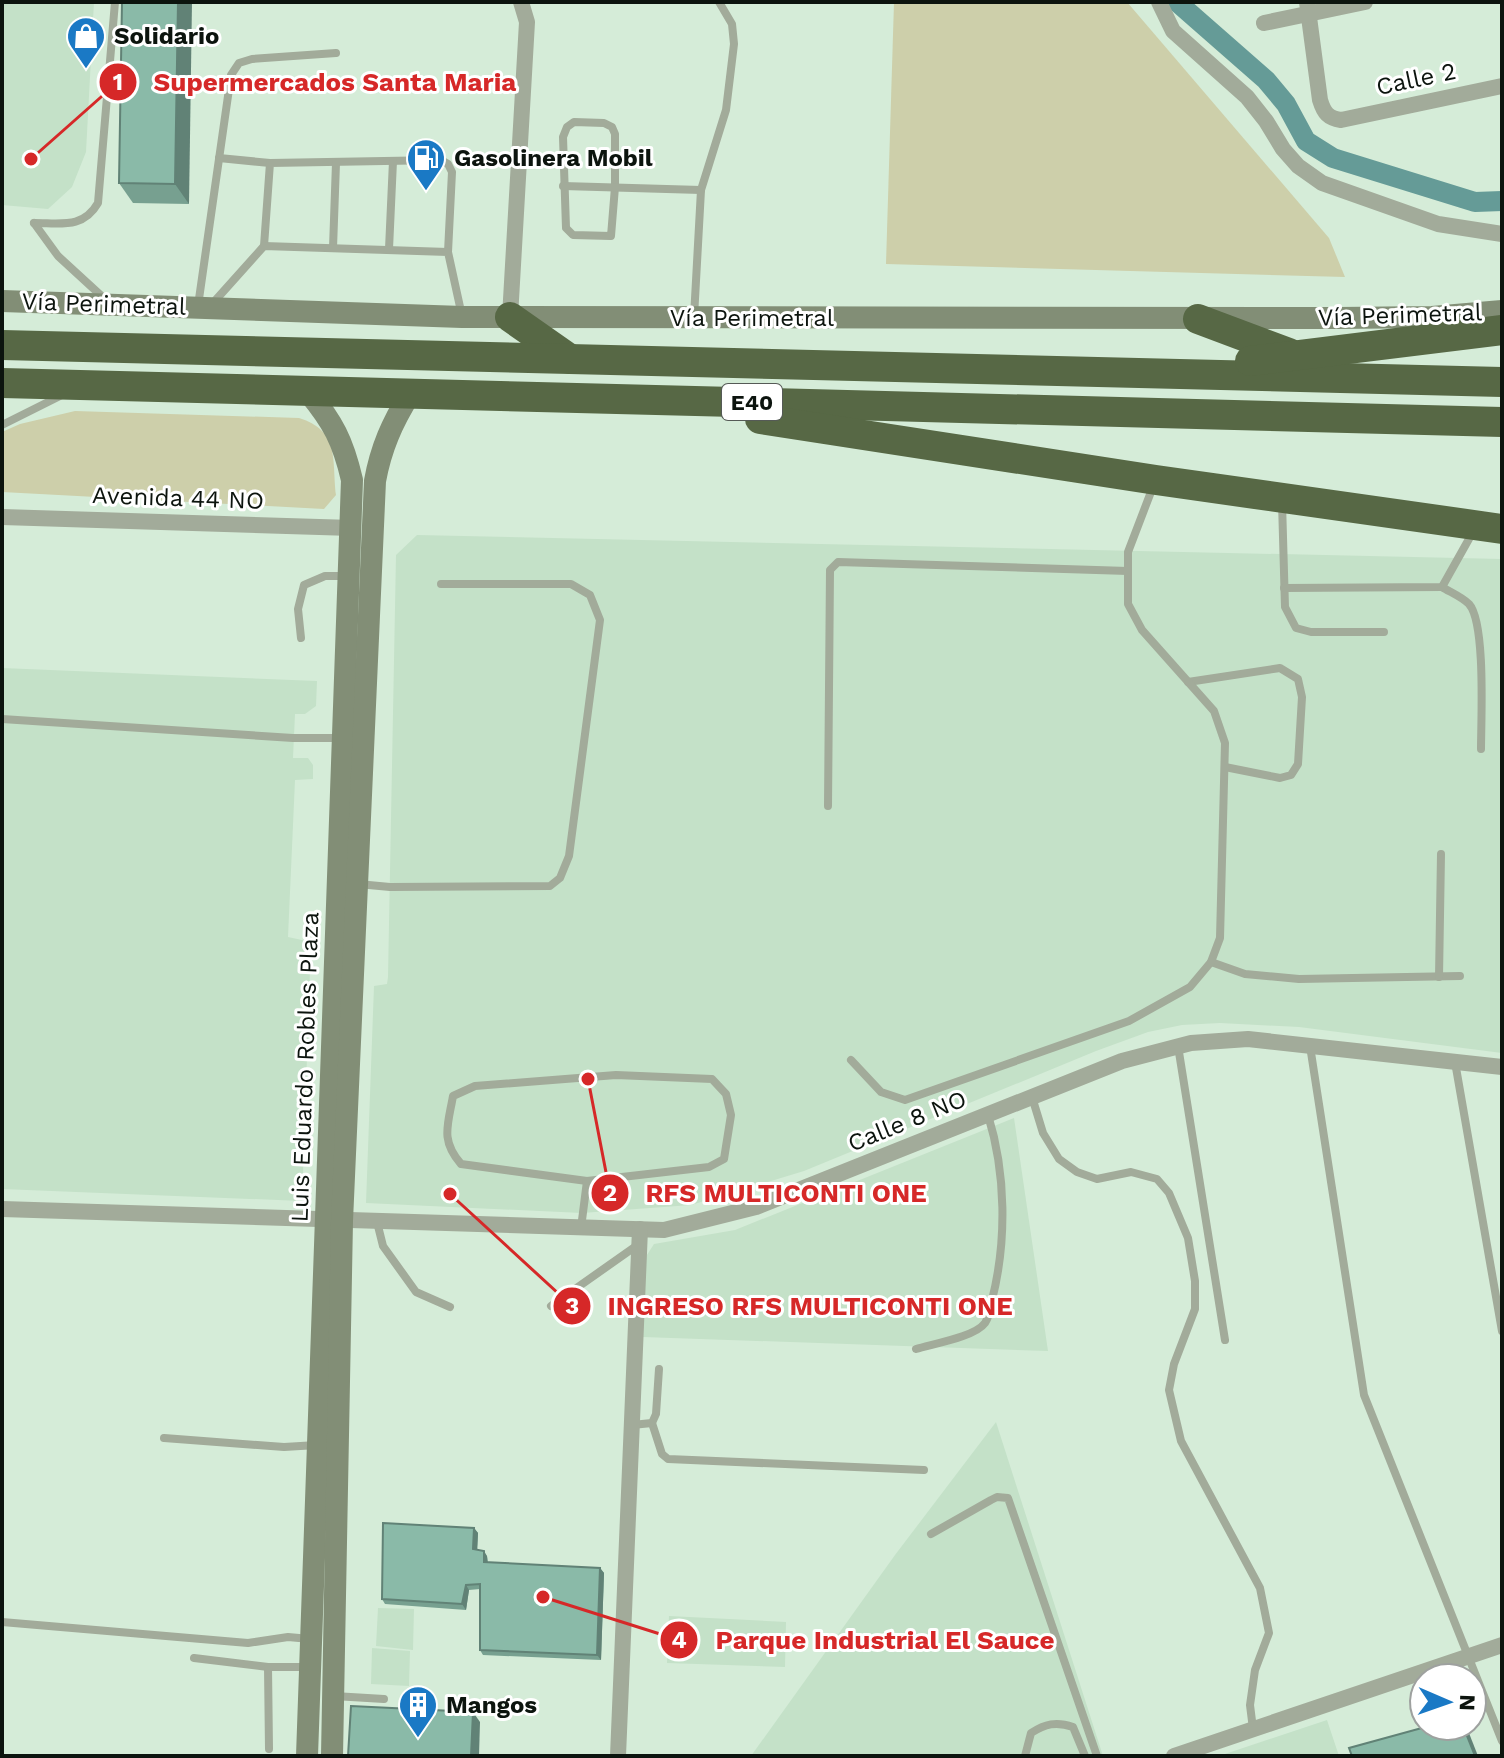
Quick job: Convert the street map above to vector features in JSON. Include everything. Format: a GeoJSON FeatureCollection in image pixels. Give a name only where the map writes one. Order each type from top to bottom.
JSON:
{"type":"FeatureCollection","features":[{"type":"Feature","properties":{"kind":"highway"},"geometry":{"type":"LineString","coordinates":[[510,317],[570,359]]}},
{"type":"Feature","properties":{"kind":"highway"},"geometry":{"type":"LineString","coordinates":[[1198,319],[1351,377]]}},
{"type":"Feature","properties":{"kind":"highway"},"geometry":{"type":"LineString","coordinates":[[1160,374],[1502,330]]}},
{"type":"Feature","properties":{"kind":"highway","name":"Vía Perimetral"},"geometry":{"type":"LineString","coordinates":[[2,345],[1502,382]]}},
{"type":"Feature","properties":{"kind":"highway","name":"E40"},"geometry":{"type":"LineString","coordinates":[[2,383],[1502,422]]}},
{"type":"Feature","properties":{"kind":"highway"},"geometry":{"type":"LineString","coordinates":[[637,399],[1489,528]]}},
{"type":"Feature","properties":{"kind":"street"},"geometry":{"type":"LineString","coordinates":[[510,317],[527,22],[521,2]]}},
{"type":"Feature","properties":{"kind":"street"},"geometry":{"type":"LineString","coordinates":[[1159,2],[1173,31],[1247,97],[1283,149],[1298,166],[1322,183],[1438,224],[1502,234]]}},
{"type":"Feature","properties":{"kind":"street"},"geometry":{"type":"LineString","coordinates":[[1264,23],[1308,8],[1365,2]]}},
{"type":"Feature","properties":{"kind":"street","name":"Calle 2"},"geometry":{"type":"LineString","coordinates":[[1308,8],[1323,111],[1331,118],[1341,120],[1502,86]]}},
{"type":"Feature","properties":{"kind":"street","name":"Vía Perimetral"},"geometry":{"type":"LineString","coordinates":[[2,301],[462,317],[1198,319],[1432,317],[1502,311]]}},
{"type":"Feature","properties":{"kind":"street","name":"Luis Eduardo Robles Plaza"},"geometry":{"type":"LineString","coordinates":[[308,392],[331,420],[344,446],[352,480],[343,738],[347,884]]}},
{"type":"Feature","properties":{"kind":"street","name":"Luis Eduardo Robles Plaza"},"geometry":{"type":"LineString","coordinates":[[332,1756],[334,1221],[347,884],[375,481],[391,424],[410,394]]}},
{"type":"Feature","properties":{"kind":"street","name":"Avenida 44 NO"},"geometry":{"type":"LineString","coordinates":[[2,517],[352,528]]}},
{"type":"Feature","properties":{"kind":"street","name":"Calle 8 NO"},"geometry":{"type":"LineString","coordinates":[[334,1221],[581,1228],[640,1236],[756,1207],[1122,1061],[1178,1046],[1248,1039],[1502,1067]]}},
{"type":"Feature","properties":{"kind":"street"},"geometry":{"type":"LineString","coordinates":[[2,1209],[334,1221]]}},
{"type":"Feature","properties":{"kind":"street","name":"Luis Eduardo Robles Plaza"},"geometry":{"type":"LineString","coordinates":[[307,1756],[317,1445],[334,1221]]}},
{"type":"Feature","properties":{"kind":"street"},"geometry":{"type":"LineString","coordinates":[[618,1756],[640,1236]]}},
{"type":"Feature","properties":{"kind":"street"},"geometry":{"type":"LineString","coordinates":[[1182,1755],[1502,1645]]}},
{"type":"Feature","properties":{"kind":"lane"},"geometry":{"type":"LineString","coordinates":[[111,305],[58,256],[34,223],[74,223],[90,216],[98,203],[115,2]]}},
{"type":"Feature","properties":{"kind":"lane"},"geometry":{"type":"LineString","coordinates":[[694,318],[701,190],[726,110],[734,44],[732,24],[719,2]]}},
{"type":"Feature","properties":{"kind":"lane"},"geometry":{"type":"LineString","coordinates":[[204,306],[231,75],[239,63],[252,59],[336,53]]}},
{"type":"Feature","properties":{"kind":"lane"},"geometry":{"type":"LineString","coordinates":[[574,122],[604,123],[612,127],[615,134],[615,187],[614,230],[611,236],[568,233],[563,186],[563,137],[567,127],[574,122]]}},
{"type":"Feature","properties":{"kind":"lane"},"geometry":{"type":"LineString","coordinates":[[219,158],[270,163],[441,160],[448,164],[452,172],[448,252],[462,317]]}},
{"type":"Feature","properties":{"kind":"lane"},"geometry":{"type":"LineString","coordinates":[[389,249],[393,161]]}},
{"type":"Feature","properties":{"kind":"lane"},"geometry":{"type":"LineString","coordinates":[[204,306],[264,246],[270,163]]}},
{"type":"Feature","properties":{"kind":"lane"},"geometry":{"type":"LineString","coordinates":[[333,248],[336,163]]}},
{"type":"Feature","properties":{"kind":"lane"},"geometry":{"type":"LineString","coordinates":[[563,186],[701,190]]}},
{"type":"Feature","properties":{"kind":"lane"},"geometry":{"type":"LineString","coordinates":[[264,246],[448,252]]}},
{"type":"Feature","properties":{"kind":"lane"},"geometry":{"type":"LineString","coordinates":[[2,425],[80,385]]}},
{"type":"Feature","properties":{"kind":"lane"},"geometry":{"type":"LineString","coordinates":[[851,1060],[881,1092],[905,1100],[1129,1021],[1190,987],[1211,962],[1220,938],[1225,743],[1214,711],[1142,630],[1128,604],[1128,552],[1156,480]]}},
{"type":"Feature","properties":{"kind":"lane"},"geometry":{"type":"LineString","coordinates":[[1282,497],[1285,607],[1296,628],[1311,632],[1384,632]]}},
{"type":"Feature","properties":{"kind":"lane"},"geometry":{"type":"LineString","coordinates":[[1442,587],[1489,528]]}},
{"type":"Feature","properties":{"kind":"lane"},"geometry":{"type":"LineString","coordinates":[[828,806],[830,570],[838,562],[1128,571]]}},
{"type":"Feature","properties":{"kind":"lane"},"geometry":{"type":"LineString","coordinates":[[301,638],[298,609],[304,585],[325,576],[350,576]]}},
{"type":"Feature","properties":{"kind":"lane"},"geometry":{"type":"LineString","coordinates":[[347,884],[390,887],[550,886],[560,878],[569,856],[600,620],[590,595],[571,584],[441,584]]}},
{"type":"Feature","properties":{"kind":"lane"},"geometry":{"type":"LineString","coordinates":[[1284,588],[1442,587],[1470,606],[1477,625],[1480,658],[1481,749]]}},
{"type":"Feature","properties":{"kind":"lane"},"geometry":{"type":"LineString","coordinates":[[1188,682],[1280,668],[1298,679],[1302,697],[1298,764],[1291,775],[1280,778],[1225,767]]}},
{"type":"Feature","properties":{"kind":"lane"},"geometry":{"type":"LineString","coordinates":[[2,719],[293,738],[343,738]]}},
{"type":"Feature","properties":{"kind":"lane"},"geometry":{"type":"LineString","coordinates":[[1439,977],[1441,854]]}},
{"type":"Feature","properties":{"kind":"lane"},"geometry":{"type":"LineString","coordinates":[[1211,962],[1245,974],[1299,979],[1460,976]]}},
{"type":"Feature","properties":{"kind":"lane"},"geometry":{"type":"LineString","coordinates":[[1178,1046],[1225,1340]]}},
{"type":"Feature","properties":{"kind":"lane"},"geometry":{"type":"LineString","coordinates":[[1310,1046],[1364,1395],[1502,1741]]}},
{"type":"Feature","properties":{"kind":"lane"},"geometry":{"type":"LineString","coordinates":[[1455,1061],[1502,1331]]}},
{"type":"Feature","properties":{"kind":"lane"},"geometry":{"type":"LineString","coordinates":[[616,1075],[712,1079],[726,1094],[731,1115],[724,1159],[709,1167],[587,1181],[461,1164],[449,1150],[447,1127],[453,1096],[475,1086],[616,1075]]}},
{"type":"Feature","properties":{"kind":"lane"},"geometry":{"type":"LineString","coordinates":[[1032,1097],[1043,1133],[1059,1159],[1077,1172],[1097,1179],[1131,1172],[1157,1179],[1169,1193],[1188,1238],[1195,1281],[1195,1309],[1174,1364],[1169,1390],[1181,1441],[1260,1588],[1269,1633],[1255,1670],[1250,1705],[1253,1729]]}},
{"type":"Feature","properties":{"kind":"lane"},"geometry":{"type":"LineString","coordinates":[[916,1349],[972,1333],[984,1324],[990,1310],[996,1286],[1003,1219],[995,1136],[988,1114]]}},
{"type":"Feature","properties":{"kind":"lane"},"geometry":{"type":"LineString","coordinates":[[581,1228],[587,1181]]}},
{"type":"Feature","properties":{"kind":"lane"},"geometry":{"type":"LineString","coordinates":[[377,1222],[383,1246],[416,1292],[450,1307]]}},
{"type":"Feature","properties":{"kind":"lane"},"geometry":{"type":"LineString","coordinates":[[551,1306],[640,1236]]}},
{"type":"Feature","properties":{"kind":"lane"},"geometry":{"type":"LineString","coordinates":[[659,1369],[656,1414],[652,1423],[662,1454],[668,1459],[924,1470]]}},
{"type":"Feature","properties":{"kind":"lane"},"geometry":{"type":"LineString","coordinates":[[632,1425],[652,1423]]}},
{"type":"Feature","properties":{"kind":"lane"},"geometry":{"type":"LineString","coordinates":[[164,1438],[284,1447],[317,1445]]}},
{"type":"Feature","properties":{"kind":"lane"},"geometry":{"type":"LineString","coordinates":[[931,1534],[997,1497],[1008,1498],[1097,1756]]}},
{"type":"Feature","properties":{"kind":"lane"},"geometry":{"type":"LineString","coordinates":[[2,1622],[248,1643],[288,1637],[311,1639]]}},
{"type":"Feature","properties":{"kind":"lane"},"geometry":{"type":"LineString","coordinates":[[194,1658],[268,1667],[310,1667]]}},
{"type":"Feature","properties":{"kind":"lane"},"geometry":{"type":"LineString","coordinates":[[268,1667],[269,1749]]}},
{"type":"Feature","properties":{"kind":"lane"},"geometry":{"type":"LineString","coordinates":[[333,1696],[384,1699]]}},
{"type":"Feature","properties":{"kind":"lane"},"geometry":{"type":"LineString","coordinates":[[1025,1756],[1031,1733],[1045,1724],[1062,1723],[1073,1727],[1085,1756]]}},
{"type":"Feature","properties":{"kind":"shaded area"},"geometry":{"type":"Polygon","coordinates":[[[2,2],[94,2],[86,152],[72,187],[48,209],[2,205],[2,2]]]}},
{"type":"Feature","properties":{"kind":"shaded area"},"geometry":{"type":"Polygon","coordinates":[[[894,2],[1127,2],[1329,238],[1345,277],[886,264],[894,2]]]}},
{"type":"Feature","properties":{"kind":"shaded area"},"geometry":{"type":"Polygon","coordinates":[[[75,411],[299,418],[322,430],[328,439],[336,495],[324,509],[2,492],[2,432],[20,424],[75,411]]]}},
{"type":"Feature","properties":{"kind":"shaded area"},"geometry":{"type":"Polygon","coordinates":[[[417,535],[1502,559],[1502,1053],[1299,1027],[1220,1023],[1182,1025],[1148,1032],[1096,1051],[804,1171],[691,1205],[582,1213],[366,1203],[374,986],[387,984],[388,977],[396,555],[417,535]]]}},
{"type":"Feature","properties":{"kind":"shaded area"},"geometry":{"type":"Polygon","coordinates":[[[2,668],[317,681],[316,706],[305,714],[295,714],[293,758],[308,758],[313,765],[313,779],[295,780],[288,937],[311,942],[302,1201],[2,1189],[2,668]]]}},
{"type":"Feature","properties":{"kind":"shaded area"},"geometry":{"type":"Polygon","coordinates":[[[1014,1118],[1048,1351],[643,1337],[645,1258],[654,1244],[735,1230],[1014,1118]]]}},
{"type":"Feature","properties":{"kind":"shaded area"},"geometry":{"type":"Polygon","coordinates":[[[996,1422],[1103,1756],[751,1756],[895,1555],[996,1422]]]}},
{"type":"Feature","properties":{"kind":"shaded area"},"geometry":{"type":"Polygon","coordinates":[[[378,1608],[414,1609],[413,1650],[376,1646],[378,1608]]]}},
{"type":"Feature","properties":{"kind":"shaded area"},"geometry":{"type":"Polygon","coordinates":[[[669,1616],[786,1622],[785,1667],[667,1663],[669,1616]]]}},
{"type":"Feature","properties":{"kind":"shaded area"},"geometry":{"type":"Polygon","coordinates":[[[372,1648],[410,1651],[409,1686],[371,1684],[372,1648]]]}},
{"type":"Feature","properties":{"kind":"shaded area"},"geometry":{"type":"Polygon","coordinates":[[[1327,1720],[1339,1756],[1219,1756],[1327,1720]]]}},
{"type":"Feature","properties":{"kind":"building"},"geometry":{"type":"Polygon","coordinates":[[[122,2],[178,2],[175,184],[119,183],[122,2]]]}},
{"type":"Feature","properties":{"kind":"building"},"geometry":{"type":"Polygon","coordinates":[[[383,1523],[474,1528],[473,1549],[484,1551],[484,1562],[600,1568],[597,1655],[480,1650],[480,1584],[466,1585],[462,1604],[382,1599],[383,1523]]]}},
{"type":"Feature","properties":{"kind":"building","name":"Mangos"},"geometry":{"type":"Polygon","coordinates":[[[351,1706],[473,1712],[471,1756],[348,1756],[351,1706]]]}},
{"type":"Feature","properties":{"kind":"building"},"geometry":{"type":"Polygon","coordinates":[[[1408,1732],[1408,1742],[1469,1742],[1475,1756],[1352,1756],[1349,1748],[1408,1732]]]}},
{"type":"Feature","properties":{"kind":"waterway"},"geometry":{"type":"LineString","coordinates":[[1177,2],[1266,80],[1286,104],[1306,141],[1333,158],[1475,202],[1502,201]]}},
{"type":"Feature","properties":{"kind":"place","name":"Solidario"},"geometry":{"type":"Point","coordinates":[86,70]}},
{"type":"Feature","properties":{"kind":"place","name":"Supermercados Santa Maria"},"geometry":{"type":"Point","coordinates":[31,159]}},
{"type":"Feature","properties":{"kind":"place","name":"Gasolinera Mobil"},"geometry":{"type":"Point","coordinates":[426,192]}},
{"type":"Feature","properties":{"kind":"place","name":"RFS MULTICONTI ONE"},"geometry":{"type":"Point","coordinates":[588,1079]}},
{"type":"Feature","properties":{"kind":"place","name":"INGRESO RFS MULTICONTI ONE"},"geometry":{"type":"Point","coordinates":[450,1194]}},
{"type":"Feature","properties":{"kind":"place","name":"Parque Industrial El Sauce"},"geometry":{"type":"Point","coordinates":[543,1597]}},
{"type":"Feature","properties":{"kind":"place","name":"Mangos"},"geometry":{"type":"Point","coordinates":[418,1739]}}]}
